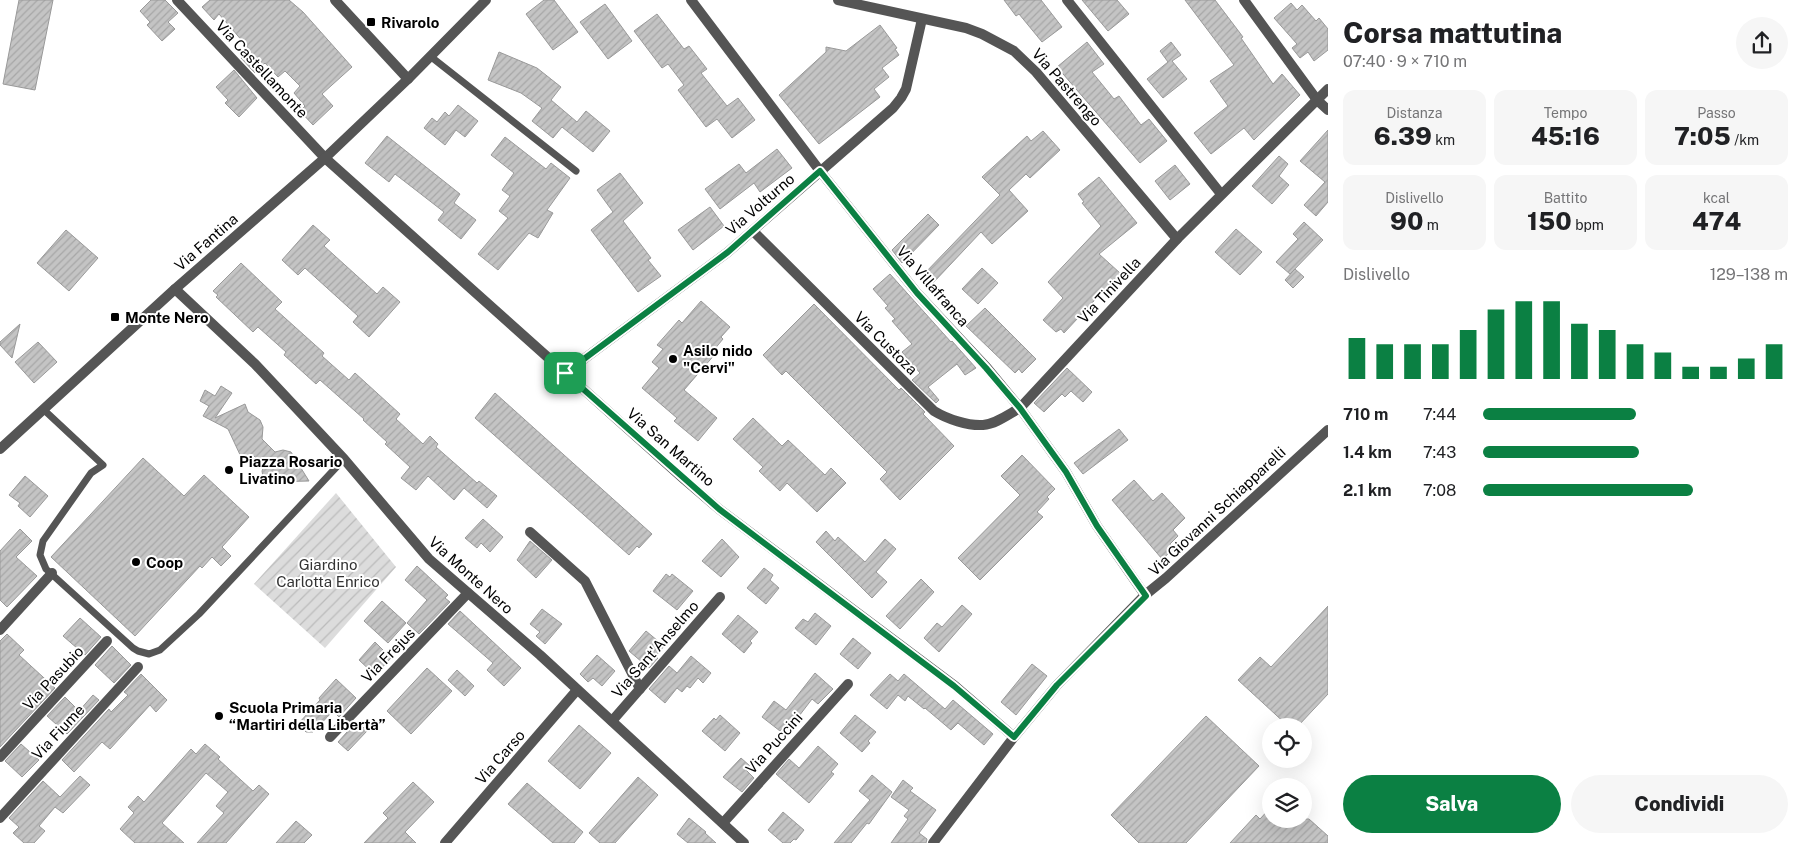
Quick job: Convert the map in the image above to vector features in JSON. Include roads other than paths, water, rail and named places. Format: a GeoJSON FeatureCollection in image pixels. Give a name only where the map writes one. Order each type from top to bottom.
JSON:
{"type":"FeatureCollection","features":[{"type":"Feature","properties":{"kind":"street","name":"Via Castellamonte"},"geometry":{"type":"LineString","coordinates":[[177,0],[325,158]]}},
{"type":"Feature","properties":{"kind":"street"},"geometry":{"type":"LineString","coordinates":[[335,0],[408,79]]}},
{"type":"Feature","properties":{"kind":"street","name":"Via Fantina"},"geometry":{"type":"LineString","coordinates":[[0,449],[175,289],[325,158],[408,79],[486,0]]}},
{"type":"Feature","properties":{"kind":"street","name":"Via Villafranca"},"geometry":{"type":"LineString","coordinates":[[691,0],[820,171],[917,293],[1020,408],[1061,465],[1097,526],[1146,596]]}},
{"type":"Feature","properties":{"kind":"street","name":"Via Pastrengo"},"geometry":{"type":"LineString","coordinates":[[838,0],[982,34],[999,41],[1036,72],[1177,239]]}},
{"type":"Feature","properties":{"kind":"street"},"geometry":{"type":"LineString","coordinates":[[1067,0],[1221,194]]}},
{"type":"Feature","properties":{"kind":"street"},"geometry":{"type":"LineString","coordinates":[[1244,0],[1317,100],[1328,110]]}},
{"type":"Feature","properties":{"kind":"street","name":"Via Volturno"},"geometry":{"type":"LineString","coordinates":[[565,373],[728,252],[893,108],[906,89],[922,19]]}},
{"type":"Feature","properties":{"kind":"street","name":"Via Tinivella"},"geometry":{"type":"LineString","coordinates":[[1020,408],[1177,239],[1328,89]]}},
{"type":"Feature","properties":{"kind":"street","name":"Via San Martino"},"geometry":{"type":"LineString","coordinates":[[325,158],[719,509],[954,686],[1014,737]]}},
{"type":"Feature","properties":{"kind":"street","name":"Via Custoza"},"geometry":{"type":"LineString","coordinates":[[753,230],[941,416],[982,425],[992,423],[1020,408]]}},
{"type":"Feature","properties":{"kind":"street","name":"Via Monte Nero"},"geometry":{"type":"LineString","coordinates":[[175,289],[255,364],[344,459],[420,551],[540,655],[744,843]]}},
{"type":"Feature","properties":{"kind":"street","name":"Via Giovanni Schiapparelli"},"geometry":{"type":"LineString","coordinates":[[933,843],[1014,737],[1057,685],[1146,596],[1328,430]]}},
{"type":"Feature","properties":{"kind":"street"},"geometry":{"type":"LineString","coordinates":[[530,532],[586,581],[640,689]]}},
{"type":"Feature","properties":{"kind":"street"},"geometry":{"type":"LineString","coordinates":[[0,630],[52,573]]}},
{"type":"Feature","properties":{"kind":"street","name":"Via Frejus"},"geometry":{"type":"LineString","coordinates":[[330,737],[468,593]]}},
{"type":"Feature","properties":{"kind":"street","name":"Via Sant'Anselmo"},"geometry":{"type":"LineString","coordinates":[[612,721],[720,597]]}},
{"type":"Feature","properties":{"kind":"street","name":"Via Pasubio"},"geometry":{"type":"LineString","coordinates":[[0,757],[107,641]]}},
{"type":"Feature","properties":{"kind":"street","name":"Via Fiume"},"geometry":{"type":"LineString","coordinates":[[0,818],[138,667]]}},
{"type":"Feature","properties":{"kind":"street","name":"Via Puccini"},"geometry":{"type":"LineString","coordinates":[[723,823],[848,684]]}},
{"type":"Feature","properties":{"kind":"street","name":"Via Carso"},"geometry":{"type":"LineString","coordinates":[[445,843],[577,690]]}},
{"type":"Feature","properties":{"kind":"lane"},"geometry":{"type":"LineString","coordinates":[[430,56],[576,171]]}},
{"type":"Feature","properties":{"kind":"lane"},"geometry":{"type":"LineString","coordinates":[[44,409],[103,465],[91,473],[43,541],[40,555],[42,562],[133,648],[143,653],[154,653],[160,650],[199,614],[344,459]]}},
{"type":"Feature","properties":{"kind":"place","name":"Rivarolo"},"geometry":{"type":"Point","coordinates":[371,22]}},
{"type":"Feature","properties":{"kind":"place","name":"Monte Nero"},"geometry":{"type":"Point","coordinates":[115,317]}},
{"type":"Feature","properties":{"kind":"place","name":"Asilo nido \"Cervi\""},"geometry":{"type":"Point","coordinates":[673,359]}},
{"type":"Feature","properties":{"kind":"place","name":"Piazza Rosario Livatino"},"geometry":{"type":"Point","coordinates":[229,470]}},
{"type":"Feature","properties":{"kind":"place","name":"Coop"},"geometry":{"type":"Point","coordinates":[136,562]}},
{"type":"Feature","properties":{"kind":"place","name":"Scuola Primaria “Martiri della Libertà”"},"geometry":{"type":"Point","coordinates":[219,716]}},
{"type":"Feature","properties":{"kind":"park label","name":"Giardino Carlotta Enrico"},"geometry":{"type":"Point","coordinates":[328,572]}}]}
